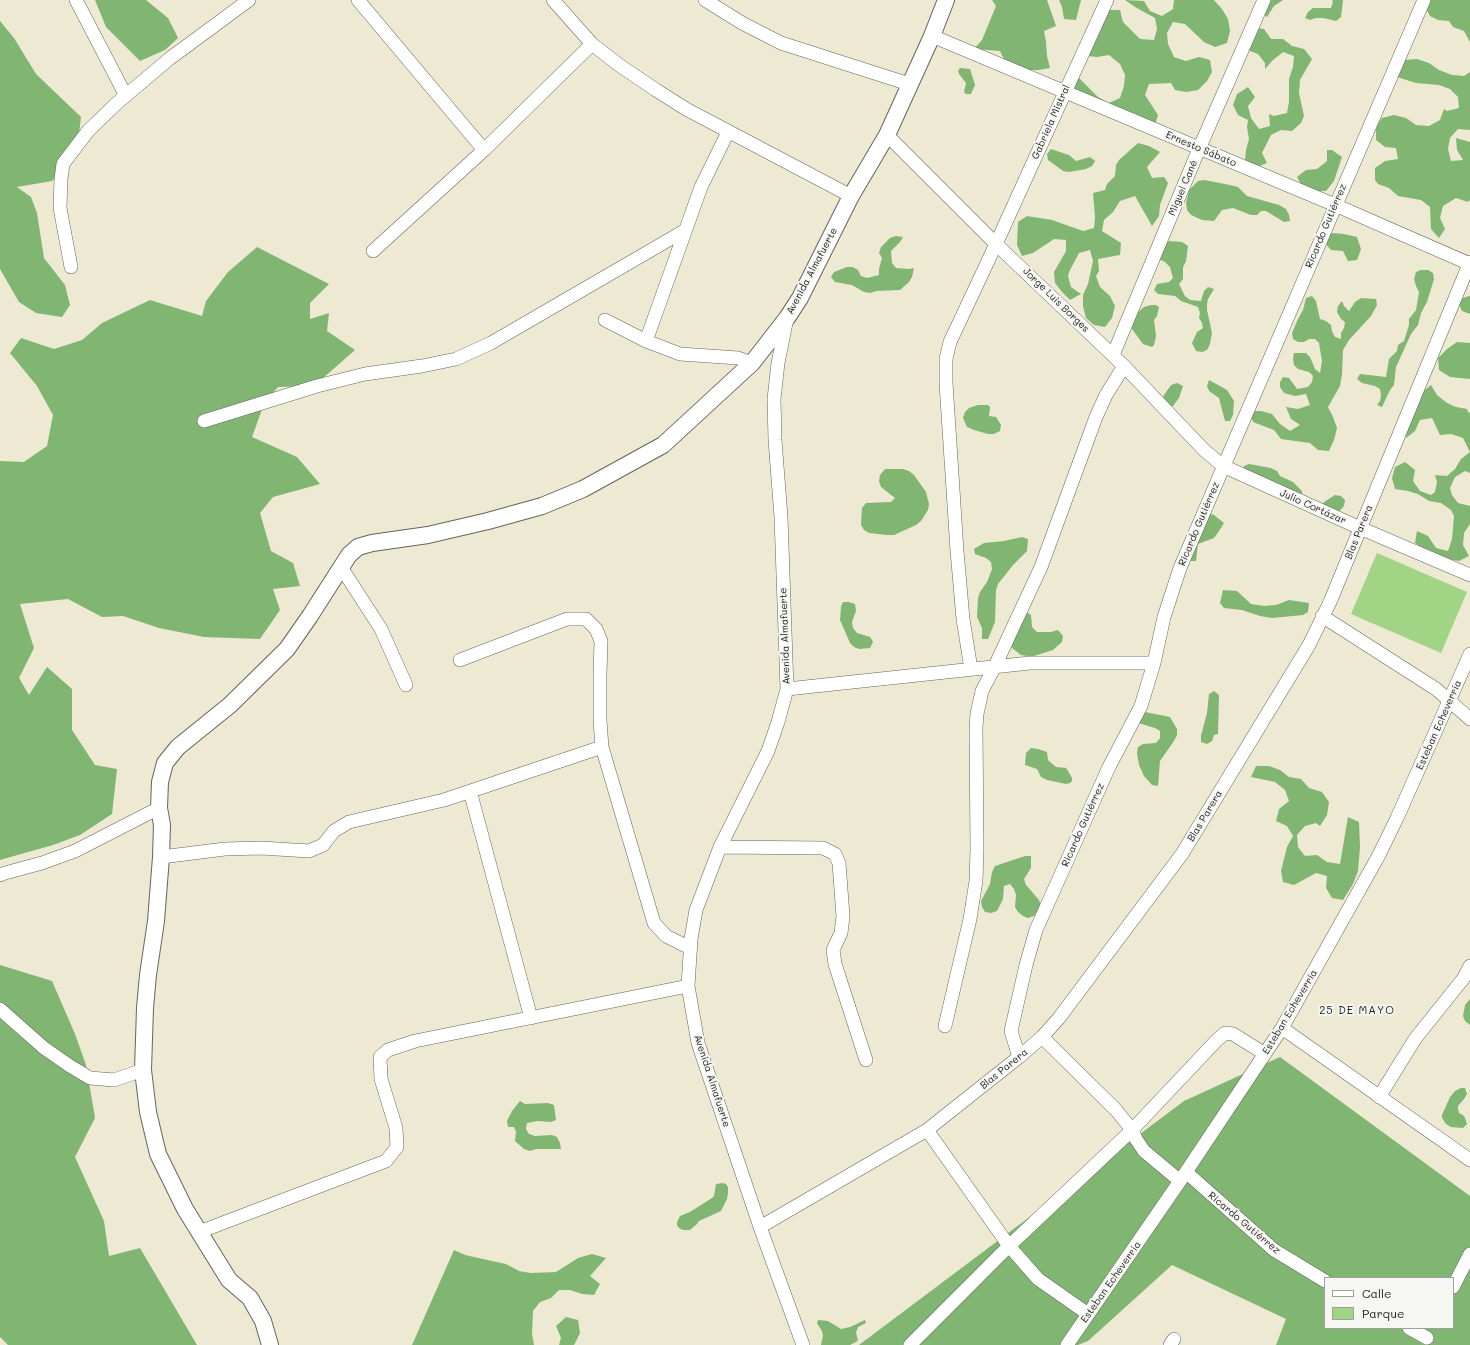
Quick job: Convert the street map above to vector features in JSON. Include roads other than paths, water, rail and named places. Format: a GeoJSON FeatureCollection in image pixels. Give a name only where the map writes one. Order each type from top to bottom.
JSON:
{"type":"FeatureCollection","features":[{"type":"Feature","properties":{"kind":"street"},"geometry":{"type":"LineString","coordinates":[[76,0],[126,96]]}},
{"type":"Feature","properties":{"kind":"street"},"geometry":{"type":"LineString","coordinates":[[71,267],[60,208],[63,164],[88,131],[126,96],[169,59],[249,0]]}},
{"type":"Feature","properties":{"kind":"street"},"geometry":{"type":"LineString","coordinates":[[358,0],[484,150]]}},
{"type":"Feature","properties":{"kind":"street"},"geometry":{"type":"LineString","coordinates":[[553,0],[592,44],[619,65],[656,90],[686,109],[728,132],[850,196]]}},
{"type":"Feature","properties":{"kind":"street"},"geometry":{"type":"LineString","coordinates":[[705,0],[781,43],[910,84]]}},
{"type":"Feature","properties":{"kind":"street","name":"Avenida Almafuerte"},"geometry":{"type":"LineString","coordinates":[[803,1345],[760,1227],[698,1043],[688,986],[690,948],[696,910],[720,847],[768,751],[787,689],[781,517],[775,440],[774,399],[778,363],[788,318],[800,298],[850,196],[887,135],[932,36],[946,0]]}},
{"type":"Feature","properties":{"kind":"street","name":"Gabriela Mistral"},"geometry":{"type":"LineString","coordinates":[[971,669],[963,619],[957,551],[946,383],[946,359],[950,342],[1107,0]]}},
{"type":"Feature","properties":{"kind":"street","name":"Miguel Cané"},"geometry":{"type":"LineString","coordinates":[[1113,355],[1199,149],[1264,0]]}},
{"type":"Feature","properties":{"kind":"street","name":"Ricardo Gutiérrez"},"geometry":{"type":"LineString","coordinates":[[1019,1058],[1011,1031],[1026,965],[1036,930],[1109,766],[1141,706],[1154,663],[1164,617],[1180,568],[1424,0]]}},
{"type":"Feature","properties":{"kind":"street","name":"Ernesto Sábato"},"geometry":{"type":"LineString","coordinates":[[932,36],[1335,205],[1470,264]]}},
{"type":"Feature","properties":{"kind":"street"},"geometry":{"type":"LineString","coordinates":[[373,251],[484,150],[592,44]]}},
{"type":"Feature","properties":{"kind":"street"},"geometry":{"type":"LineString","coordinates":[[646,341],[684,231],[701,187],[728,132]]}},
{"type":"Feature","properties":{"kind":"street","name":"Jorge Luis Borges"},"geometry":{"type":"LineString","coordinates":[[887,135],[996,244],[1113,355],[1204,450],[1223,466]]}},
{"type":"Feature","properties":{"kind":"street"},"geometry":{"type":"LineString","coordinates":[[204,421],[318,386],[365,374],[422,366],[456,359],[491,343],[684,231]]}},
{"type":"Feature","properties":{"kind":"street","name":"Blas Parera"},"geometry":{"type":"LineString","coordinates":[[760,1227],[927,1130],[1019,1058],[1042,1037],[1059,1018],[1182,854],[1309,645],[1330,602],[1470,264]]}},
{"type":"Feature","properties":{"kind":"street"},"geometry":{"type":"LineString","coordinates":[[270,1345],[263,1321],[250,1298],[228,1280],[185,1208],[158,1154],[148,1112],[143,1070],[148,975],[156,921],[161,857],[162,825],[159,808],[160,782],[165,764],[178,747],[230,705],[287,649],[349,555],[358,547],[372,543],[428,535],[488,521],[542,506],[583,489],[663,445],[752,363],[788,318]]}},
{"type":"Feature","properties":{"kind":"street"},"geometry":{"type":"LineString","coordinates":[[606,320],[646,341],[680,354],[738,358],[752,363]]}},
{"type":"Feature","properties":{"kind":"street"},"geometry":{"type":"LineString","coordinates":[[944,1026],[970,919],[976,881],[978,850],[977,714],[982,691],[1041,567],[1096,417],[1106,395],[1124,366]]}},
{"type":"Feature","properties":{"kind":"street","name":"Julio Cortázar"},"geometry":{"type":"LineString","coordinates":[[1223,466],[1360,528],[1470,575]]}},
{"type":"Feature","properties":{"kind":"street"},"geometry":{"type":"LineString","coordinates":[[341,567],[381,629],[406,685]]}},
{"type":"Feature","properties":{"kind":"street"},"geometry":{"type":"LineString","coordinates":[[1322,616],[1436,689],[1470,719]]}},
{"type":"Feature","properties":{"kind":"street"},"geometry":{"type":"LineString","coordinates":[[460,660],[567,618],[586,619],[596,629],[601,641],[600,689],[602,747],[654,924],[666,936],[690,948]]}},
{"type":"Feature","properties":{"kind":"street","name":"Esteban Echeverría"},"geometry":{"type":"LineString","coordinates":[[1067,1345],[1282,1028],[1379,855],[1470,654]]}},
{"type":"Feature","properties":{"kind":"street"},"geometry":{"type":"LineString","coordinates":[[787,689],[1030,663],[1154,663]]}},
{"type":"Feature","properties":{"kind":"street"},"geometry":{"type":"LineString","coordinates":[[161,857],[225,849],[261,848],[309,851],[323,845],[334,831],[350,822],[444,800],[602,747]]}},
{"type":"Feature","properties":{"kind":"street"},"geometry":{"type":"LineString","coordinates":[[470,791],[531,1018]]}},
{"type":"Feature","properties":{"kind":"street"},"geometry":{"type":"LineString","coordinates":[[0,875],[42,863],[75,851],[159,808]]}},
{"type":"Feature","properties":{"kind":"street"},"geometry":{"type":"LineString","coordinates":[[720,847],[823,848],[835,854],[839,863],[843,916],[841,933],[833,950],[835,964],[866,1060]]}},
{"type":"Feature","properties":{"kind":"street"},"geometry":{"type":"LineString","coordinates":[[1379,1097],[1416,1039],[1463,979],[1470,966]]}},
{"type":"Feature","properties":{"kind":"street"},"geometry":{"type":"LineString","coordinates":[[199,1232],[386,1161],[397,1147],[396,1128],[381,1079],[380,1057],[388,1050],[416,1041],[688,986]]}},
{"type":"Feature","properties":{"kind":"street"},"geometry":{"type":"LineString","coordinates":[[0,1009],[44,1048],[90,1078],[114,1080],[143,1070]]}},
{"type":"Feature","properties":{"kind":"street"},"geometry":{"type":"LineString","coordinates":[[1282,1028],[1470,1160]]}},
{"type":"Feature","properties":{"kind":"street"},"geometry":{"type":"LineString","coordinates":[[910,1345],[1009,1246],[1132,1130],[1225,1033],[1233,1034],[1265,1054]]}},
{"type":"Feature","properties":{"kind":"street","name":"Ricardo Gutiérrez"},"geometry":{"type":"LineString","coordinates":[[1042,1037],[1116,1110],[1132,1130],[1136,1139],[1144,1150],[1183,1176],[1274,1250],[1324,1280]]}},
{"type":"Feature","properties":{"kind":"street"},"geometry":{"type":"LineString","coordinates":[[927,1130],[1009,1246],[1038,1280],[1088,1314]]}},
{"type":"Feature","properties":{"kind":"street"},"geometry":{"type":"LineString","coordinates":[[1454,1285],[1470,1254]]}},
{"type":"Feature","properties":{"kind":"street"},"geometry":{"type":"LineString","coordinates":[[1411,1329],[1427,1337]]}},
{"type":"Feature","properties":{"kind":"district","name":"25 DE MAYO"},"geometry":{"type":"Point","coordinates":[1357,1011]}}]}
